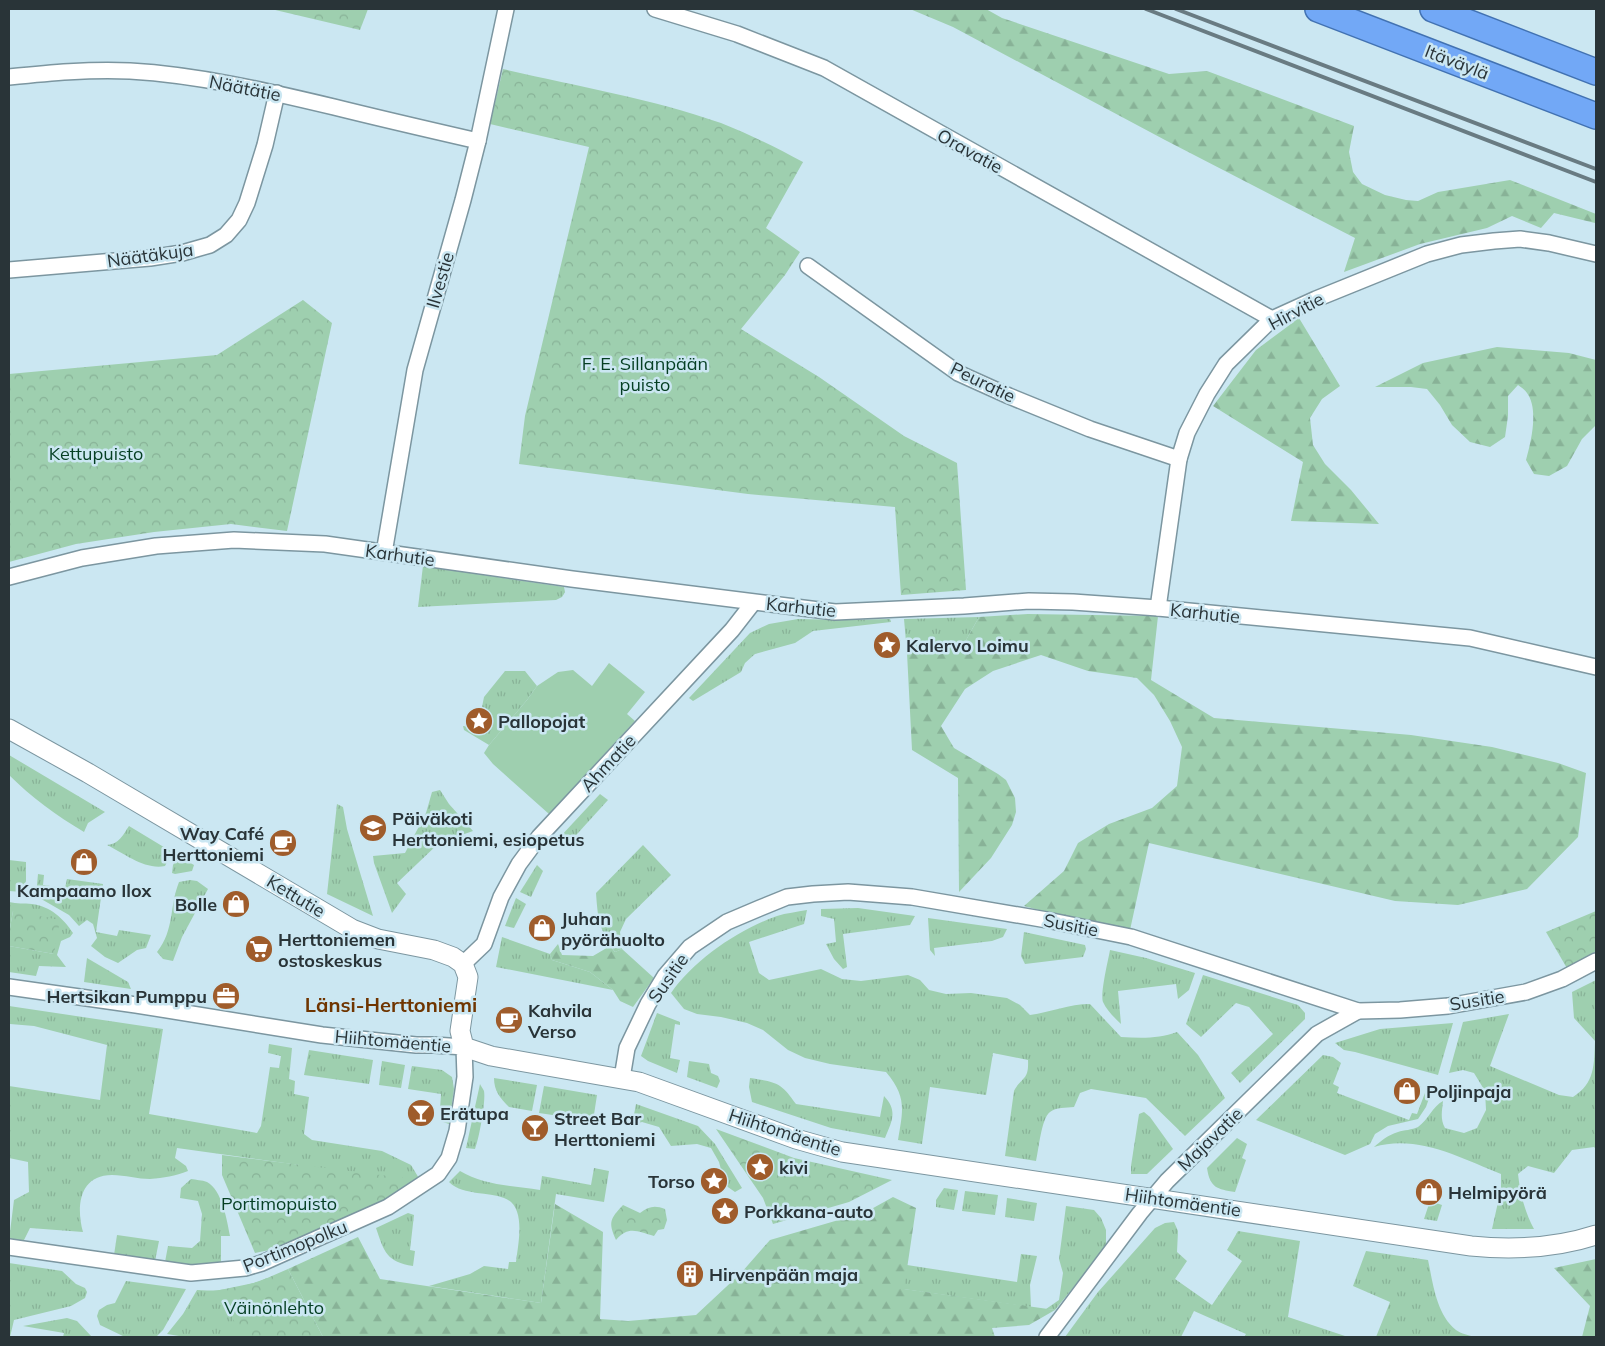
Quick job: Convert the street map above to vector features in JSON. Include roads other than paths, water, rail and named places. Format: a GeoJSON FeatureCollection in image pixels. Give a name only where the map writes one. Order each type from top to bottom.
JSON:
{"type":"FeatureCollection","features":[{"type":"Feature","properties":{"kind":"highway","name":"Itäväylä"},"geometry":{"type":"LineString","coordinates":[[1318,9],[1596,116]]}},
{"type":"Feature","properties":{"kind":"highway"},"geometry":{"type":"LineString","coordinates":[[1433,9],[1596,72]]}},
{"type":"Feature","properties":{"kind":"street","name":"Ilvestie"},"geometry":{"type":"LineString","coordinates":[[384,553],[415,370],[478,141],[506,9]]}},
{"type":"Feature","properties":{"kind":"street","name":"Oravatie"},"geometry":{"type":"LineString","coordinates":[[655,9],[737,34],[824,68],[1272,320]]}},
{"type":"Feature","properties":{"kind":"street","name":"Näätätie"},"geometry":{"type":"LineString","coordinates":[[9,76],[79,70],[130,71],[183,76],[225,82],[478,141]]}},
{"type":"Feature","properties":{"kind":"street","name":"Näätäkuja"},"geometry":{"type":"LineString","coordinates":[[9,270],[150,258],[182,253],[210,245],[226,235],[239,220],[248,203],[277,94]]}},
{"type":"Feature","properties":{"kind":"street","name":"Hirvitie"},"geometry":{"type":"LineString","coordinates":[[1158,608],[1179,459],[1187,433],[1207,394],[1226,364],[1272,320],[1316,299],[1427,254],[1461,245],[1520,240],[1549,243],[1596,254]]}},
{"type":"Feature","properties":{"kind":"street","name":"Peuratie"},"geometry":{"type":"LineString","coordinates":[[808,266],[958,373],[1090,429],[1179,459]]}},
{"type":"Feature","properties":{"kind":"street","name":"Karhutie"},"geometry":{"type":"LineString","coordinates":[[9,577],[82,558],[156,546],[234,540],[325,544],[835,612],[1029,601],[1158,608],[1470,638],[1596,667]]}},
{"type":"Feature","properties":{"kind":"street","name":"Ahmatie"},"geometry":{"type":"LineString","coordinates":[[463,964],[484,944],[501,897],[520,864],[539,837],[732,630],[752,602]]}},
{"type":"Feature","properties":{"kind":"street","name":"Kettutie"},"geometry":{"type":"LineString","coordinates":[[9,729],[88,773],[352,929],[378,939],[434,950],[453,956],[463,964]]}},
{"type":"Feature","properties":{"kind":"street","name":"Susitie"},"geometry":{"type":"LineString","coordinates":[[622,1078],[627,1048],[648,1004],[665,976],[690,947],[727,922],[787,897],[848,892],[912,897],[1037,918],[1130,937],[1358,1011],[1448,1006],[1518,994],[1562,979],[1596,961]]}},
{"type":"Feature","properties":{"kind":"street"},"geometry":{"type":"LineString","coordinates":[[463,964],[468,977],[460,1031],[464,1047]]}},
{"type":"Feature","properties":{"kind":"street","name":"Hiihtomäentie"},"geometry":{"type":"LineString","coordinates":[[9,988],[136,1005],[322,1034],[416,1046],[434,1044],[464,1047],[491,1056],[622,1078],[653,1086],[796,1139],[842,1152],[1471,1246],[1528,1248],[1596,1235]]}},
{"type":"Feature","properties":{"kind":"street","name":"Majavatie"},"geometry":{"type":"LineString","coordinates":[[1047,1337],[1140,1213],[1167,1181],[1318,1034],[1358,1011]]}},
{"type":"Feature","properties":{"kind":"street","name":"Portimopolku"},"geometry":{"type":"LineString","coordinates":[[9,1247],[191,1274],[245,1268],[262,1263],[388,1207],[438,1174],[449,1158],[457,1131],[465,1077],[464,1047]]}},
{"type":"Feature","properties":{"kind":"railway"},"geometry":{"type":"LineString","coordinates":[[1146,9],[1596,182]]}},
{"type":"Feature","properties":{"kind":"railway"},"geometry":{"type":"LineString","coordinates":[[1176,9],[1596,169]]}},
{"type":"Feature","properties":{"kind":"place","name":"Kalervo Loimu"},"geometry":{"type":"Point","coordinates":[887,645]}},
{"type":"Feature","properties":{"kind":"place","name":"Pallopojat"},"geometry":{"type":"Point","coordinates":[479,721]}},
{"type":"Feature","properties":{"kind":"place","name":"Päiväkoti Herttoniemi, esiopetus"},"geometry":{"type":"Point","coordinates":[373,828]}},
{"type":"Feature","properties":{"kind":"place","name":"Way Café Herttoniemi"},"geometry":{"type":"Point","coordinates":[283,843]}},
{"type":"Feature","properties":{"kind":"place","name":"Kampaamo Ilox"},"geometry":{"type":"Point","coordinates":[84,862]}},
{"type":"Feature","properties":{"kind":"place","name":"Bolle"},"geometry":{"type":"Point","coordinates":[236,904]}},
{"type":"Feature","properties":{"kind":"place","name":"Juhan pyörähuolto"},"geometry":{"type":"Point","coordinates":[542,928]}},
{"type":"Feature","properties":{"kind":"place","name":"Herttoniemen ostoskeskus"},"geometry":{"type":"Point","coordinates":[259,949]}},
{"type":"Feature","properties":{"kind":"place","name":"Hertsikan Pumppu"},"geometry":{"type":"Point","coordinates":[226,996]}},
{"type":"Feature","properties":{"kind":"place","name":"Kahvila Verso"},"geometry":{"type":"Point","coordinates":[509,1020]}},
{"type":"Feature","properties":{"kind":"place","name":"Poljinpaja"},"geometry":{"type":"Point","coordinates":[1407,1091]}},
{"type":"Feature","properties":{"kind":"place","name":"Erätupa"},"geometry":{"type":"Point","coordinates":[421,1113]}},
{"type":"Feature","properties":{"kind":"place","name":"Street Bar Herttoniemi"},"geometry":{"type":"Point","coordinates":[535,1128]}},
{"type":"Feature","properties":{"kind":"place","name":"kivi"},"geometry":{"type":"Point","coordinates":[760,1167]}},
{"type":"Feature","properties":{"kind":"place","name":"Torso"},"geometry":{"type":"Point","coordinates":[714,1181]}},
{"type":"Feature","properties":{"kind":"place","name":"Helmipyörä"},"geometry":{"type":"Point","coordinates":[1429,1192]}},
{"type":"Feature","properties":{"kind":"place","name":"Porkkana-auto"},"geometry":{"type":"Point","coordinates":[725,1211]}},
{"type":"Feature","properties":{"kind":"place","name":"Hirvenpään maja"},"geometry":{"type":"Point","coordinates":[690,1274]}},
{"type":"Feature","properties":{"kind":"district","name":"Länsi-Herttoniemi"},"geometry":{"type":"Point","coordinates":[391,1004]}},
{"type":"Feature","properties":{"kind":"park label","name":"F. E. Sillanpään puisto"},"geometry":{"type":"Point","coordinates":[645,373]}},
{"type":"Feature","properties":{"kind":"park label","name":"Kettupuisto"},"geometry":{"type":"Point","coordinates":[96,453]}},
{"type":"Feature","properties":{"kind":"park label","name":"Portimopuisto"},"geometry":{"type":"Point","coordinates":[279,1203]}},
{"type":"Feature","properties":{"kind":"park label","name":"Väinönlehto"},"geometry":{"type":"Point","coordinates":[274,1307]}}]}
